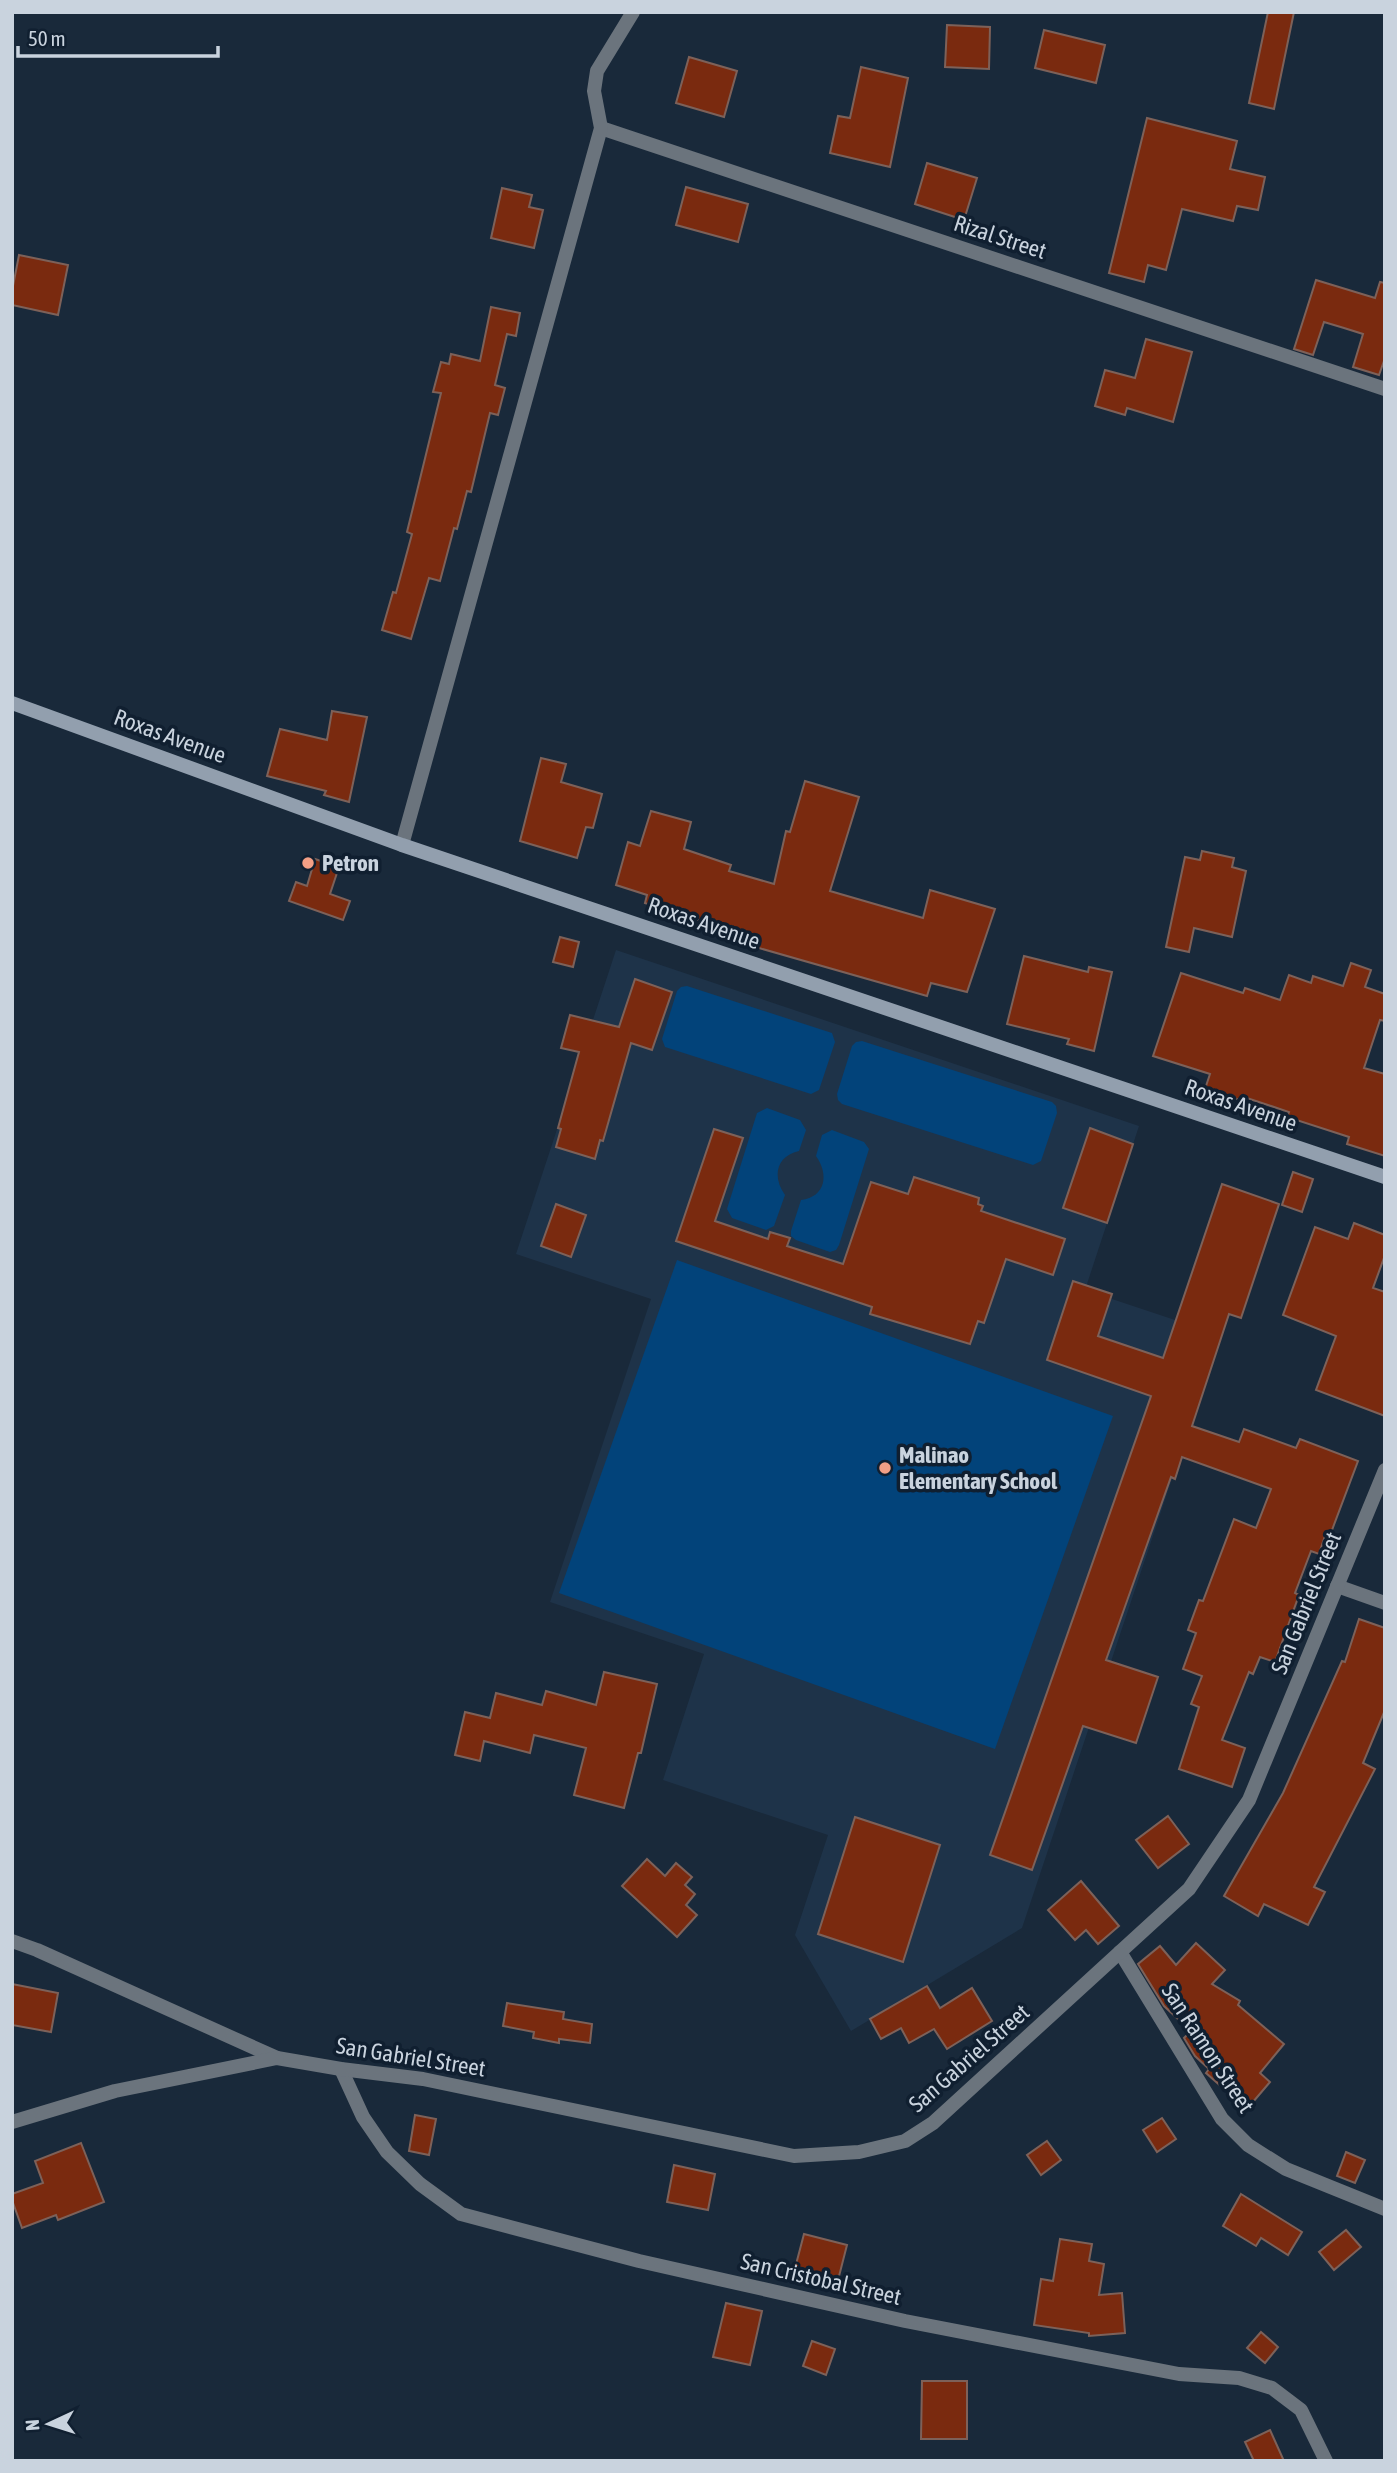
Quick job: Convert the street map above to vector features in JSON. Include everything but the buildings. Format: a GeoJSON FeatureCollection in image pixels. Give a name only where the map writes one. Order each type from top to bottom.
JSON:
{"type":"FeatureCollection","features":[{"type":"Feature","properties":{"kind":"main road","name":"Roxas Avenue"},"geometry":{"type":"LineString","coordinates":[[12,703],[402,845],[1385,1177]]}},
{"type":"Feature","properties":{"kind":"street"},"geometry":{"type":"LineString","coordinates":[[402,845],[601,128],[594,81],[597,71],[633,12]]}},
{"type":"Feature","properties":{"kind":"street","name":"Rizal Street"},"geometry":{"type":"LineString","coordinates":[[601,128],[1385,389]]}},
{"type":"Feature","properties":{"kind":"street","name":"San Gabriel Street"},"geometry":{"type":"LineString","coordinates":[[277,2058],[423,2079],[794,2156],[859,2152],[905,2140],[933,2123],[1189,1889],[1250,1800],[1385,1470]]}},
{"type":"Feature","properties":{"kind":"street"},"geometry":{"type":"LineString","coordinates":[[1337,1586],[1385,1603]]}},
{"type":"Feature","properties":{"kind":"street"},"geometry":{"type":"LineString","coordinates":[[12,1941],[277,2058]]}},
{"type":"Feature","properties":{"kind":"street","name":"San Ramon Street"},"geometry":{"type":"LineString","coordinates":[[1120,1952],[1222,2119],[1248,2145],[1286,2169],[1385,2209]]}},
{"type":"Feature","properties":{"kind":"street"},"geometry":{"type":"LineString","coordinates":[[12,2122],[116,2091],[277,2058]]}},
{"type":"Feature","properties":{"kind":"street","name":"San Cristobal Street"},"geometry":{"type":"LineString","coordinates":[[341,2069],[363,2117],[387,2151],[420,2184],[461,2214],[639,2261],[905,2321],[1179,2374],[1239,2378],[1272,2388],[1301,2410],[1326,2461]]}},
{"type":"Feature","properties":{"kind":"shaded area","name":"Malinao Elementary School"},"geometry":{"type":"Polygon","coordinates":[[[616,950],[1139,1126],[1085,1290],[1220,1335],[1022,1928],[851,2031],[795,1935],[828,1835],[663,1780],[704,1654],[550,1602],[651,1299],[516,1254],[616,950]]]}},
{"type":"Feature","properties":{"kind":"shaded area"},"geometry":{"type":"Polygon","coordinates":[[[687,986],[832,1033],[835,1042],[819,1090],[811,1094],[665,1047],[662,1039],[677,991],[687,986]]]}},
{"type":"Feature","properties":{"kind":"shaded area"},"geometry":{"type":"Polygon","coordinates":[[[862,1041],[1052,1102],[1057,1113],[1041,1161],[1033,1165],[842,1104],[837,1094],[852,1046],[862,1041]]]}},
{"type":"Feature","properties":{"kind":"shaded area"},"geometry":{"type":"Polygon","coordinates":[[[767,1108],[800,1120],[806,1130],[799,1151],[785,1157],[778,1168],[778,1181],[785,1195],[774,1226],[766,1230],[732,1218],[727,1209],[757,1113],[767,1108]]]}},
{"type":"Feature","properties":{"kind":"shaded area"},"geometry":{"type":"Polygon","coordinates":[[[832,1130],[864,1142],[869,1149],[839,1245],[836,1250],[830,1252],[796,1240],[791,1236],[791,1231],[801,1200],[816,1194],[823,1184],[823,1170],[816,1156],[822,1135],[832,1130]]]}},
{"type":"Feature","properties":{"kind":"shaded area"},"geometry":{"type":"Polygon","coordinates":[[[677,1260],[1113,1416],[995,1749],[559,1593],[677,1260]]]}},
{"type":"Feature","properties":{"kind":"place","name":"Petron"},"geometry":{"type":"Point","coordinates":[308,863]}},
{"type":"Feature","properties":{"kind":"place","name":"Malinao Elementary School"},"geometry":{"type":"Point","coordinates":[885,1468]}}]}
